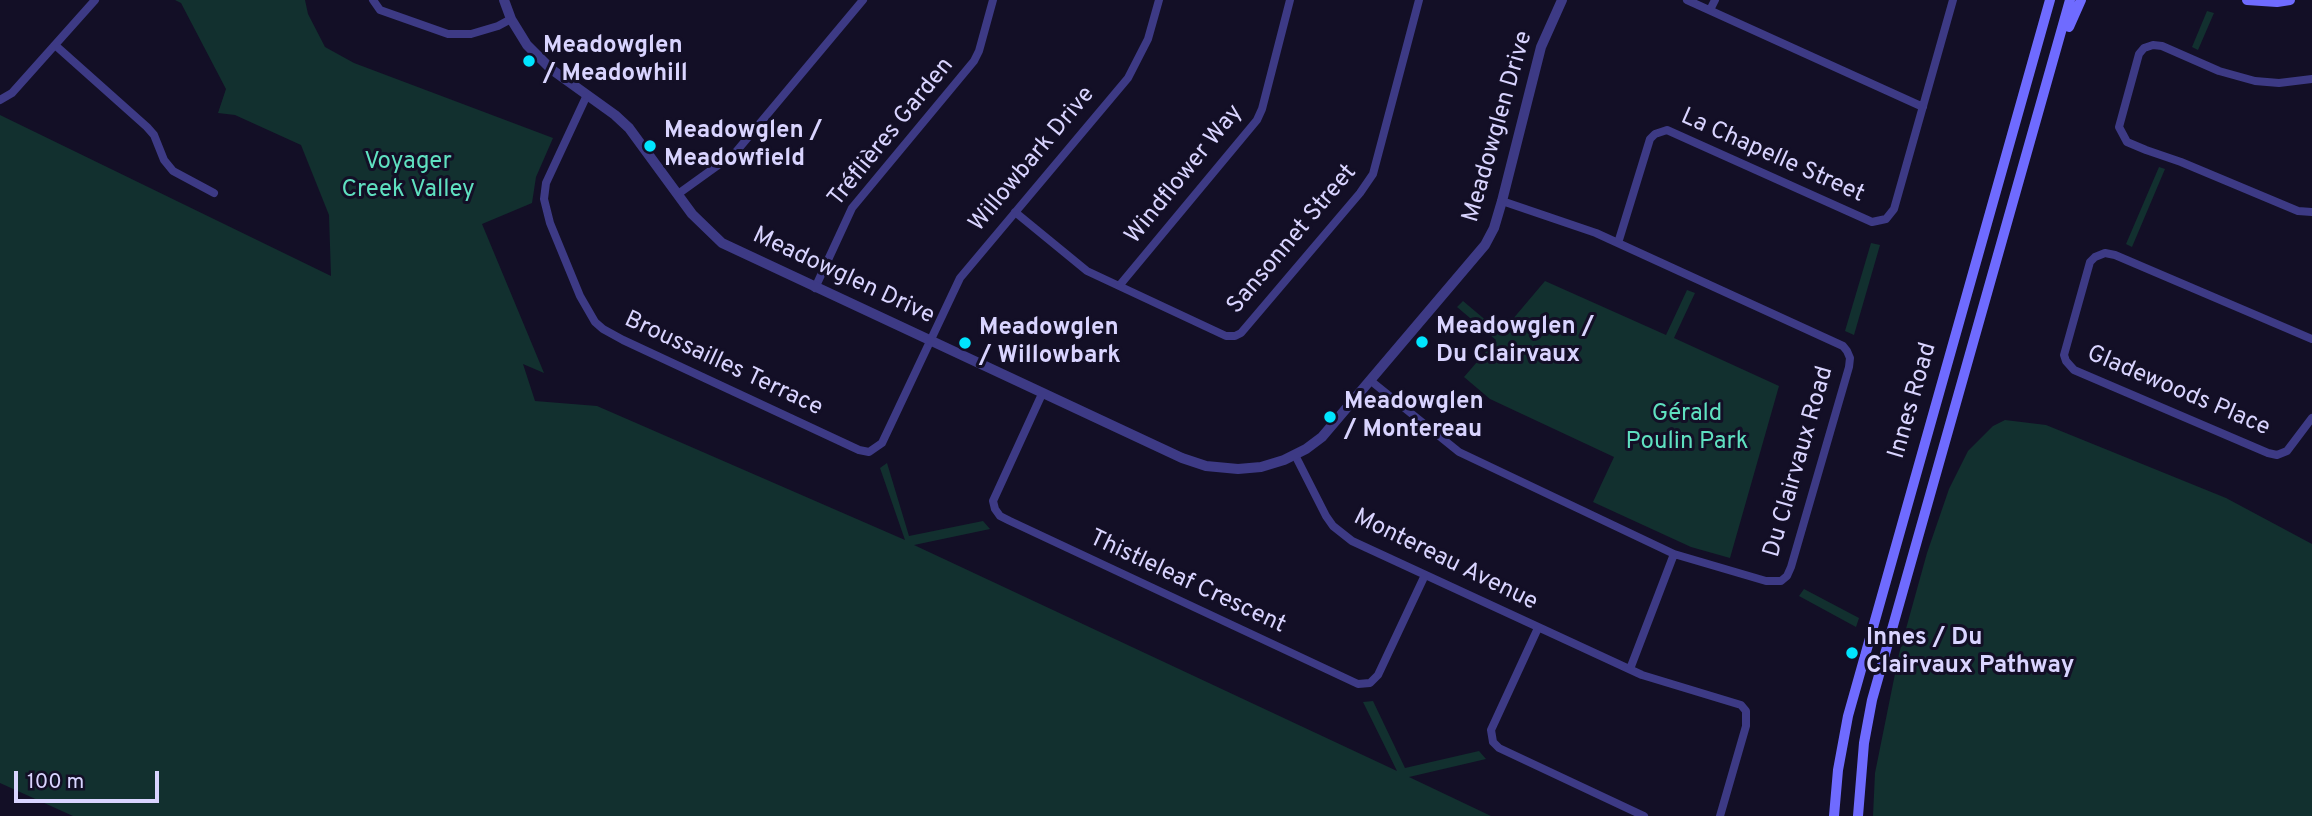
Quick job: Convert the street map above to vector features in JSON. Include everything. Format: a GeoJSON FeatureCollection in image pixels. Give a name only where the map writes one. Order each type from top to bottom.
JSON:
{"type":"FeatureCollection","features":[{"type":"Feature","properties":{"kind":"main road","name":"Innes Road"},"geometry":{"type":"LineString","coordinates":[[1833,816],[1848,716],[1866,645],[2050,0]]}},
{"type":"Feature","properties":{"kind":"main road","name":"Innes Road"},"geometry":{"type":"LineString","coordinates":[[1858,816],[1864,743],[1875,688],[2070,0]]}},
{"type":"Feature","properties":{"kind":"main road"},"geometry":{"type":"LineString","coordinates":[[2052,65],[2081,0]]}},
{"type":"Feature","properties":{"kind":"main road"},"geometry":{"type":"LineString","coordinates":[[2247,0],[2290,0]]}},
{"type":"Feature","properties":{"kind":"street"},"geometry":{"type":"LineString","coordinates":[[0,100],[12,93],[95,0]]}},
{"type":"Feature","properties":{"kind":"street"},"geometry":{"type":"LineString","coordinates":[[373,0],[380,10],[448,34],[471,34],[511,19]]}},
{"type":"Feature","properties":{"kind":"street","name":"Meadowglen Drive"},"geometry":{"type":"LineString","coordinates":[[504,0],[511,19],[540,60],[629,128],[700,223],[722,243],[1182,458],[1206,466],[1238,469],[1261,467],[1295,455],[1322,437],[1479,253],[1494,228],[1541,47],[1562,0]]}},
{"type":"Feature","properties":{"kind":"street"},"geometry":{"type":"LineString","coordinates":[[678,194],[736,153],[863,0]]}},
{"type":"Feature","properties":{"kind":"street","name":"Tréflières Garden"},"geometry":{"type":"LineString","coordinates":[[815,288],[852,208],[974,61],[993,0]]}},
{"type":"Feature","properties":{"kind":"street","name":"Willowbark Drive"},"geometry":{"type":"LineString","coordinates":[[929,341],[960,278],[1128,78],[1148,39],[1159,0]]}},
{"type":"Feature","properties":{"kind":"street","name":"Windflower Way"},"geometry":{"type":"LineString","coordinates":[[1119,286],[1257,120],[1290,0]]}},
{"type":"Feature","properties":{"kind":"street","name":"Sansonnet Street"},"geometry":{"type":"LineString","coordinates":[[1015,212],[1076,263],[1226,336],[1235,336],[1246,329],[1373,174],[1419,0]]}},
{"type":"Feature","properties":{"kind":"street"},"geometry":{"type":"LineString","coordinates":[[1687,0],[1923,107]]}},
{"type":"Feature","properties":{"kind":"street"},"geometry":{"type":"LineString","coordinates":[[1710,10],[1715,0]]}},
{"type":"Feature","properties":{"kind":"street","name":"La Chapelle Street"},"geometry":{"type":"LineString","coordinates":[[1618,243],[1650,139],[1667,130],[1872,222],[1886,219],[1894,209],[1953,0]]}},
{"type":"Feature","properties":{"kind":"street"},"geometry":{"type":"LineString","coordinates":[[55,45],[147,127],[154,135],[164,160],[173,171],[214,193]]}},
{"type":"Feature","properties":{"kind":"street"},"geometry":{"type":"LineString","coordinates":[[2312,79],[2280,83],[2255,81],[2219,71],[2162,46],[2144,48],[2139,54],[2119,127],[2127,142],[2298,211],[2312,212]]}},
{"type":"Feature","properties":{"kind":"street","name":"Broussailles Terrace"},"geometry":{"type":"LineString","coordinates":[[587,95],[546,183],[544,200],[580,296],[588,312],[603,329],[859,450],[869,452],[882,443],[929,341]]}},
{"type":"Feature","properties":{"kind":"street","name":"Du Clairvaux Road"},"geometry":{"type":"LineString","coordinates":[[1371,381],[1459,452],[1674,554],[1766,582],[1781,581],[1787,576],[1850,358],[1843,345],[1618,243],[1556,218],[1502,201]]}},
{"type":"Feature","properties":{"kind":"street","name":"Gladewoods Place"},"geometry":{"type":"LineString","coordinates":[[2311,422],[2287,452],[2277,455],[2268,453],[2074,370],[2064,355],[2090,262],[2105,253],[2312,339]]}},
{"type":"Feature","properties":{"kind":"street","name":"Thistleleaf Crescent"},"geometry":{"type":"LineString","coordinates":[[1042,394],[993,501],[1000,516],[1023,527],[1358,684],[1370,682],[1378,675],[1425,575]]}},
{"type":"Feature","properties":{"kind":"street","name":"Montereau Avenue"},"geometry":{"type":"LineString","coordinates":[[1295,455],[1320,507],[1333,526],[1352,541],[1630,670],[1735,702],[1745,712],[1745,726],[1720,816]]}},
{"type":"Feature","properties":{"kind":"street"},"geometry":{"type":"LineString","coordinates":[[1630,670],[1674,554]]}},
{"type":"Feature","properties":{"kind":"street","name":"Montereau Avenue"},"geometry":{"type":"LineString","coordinates":[[1538,628],[1491,730],[1493,743],[1644,816]]}},
{"type":"Feature","properties":{"kind":"green space","name":"Voyager Creek Valley"},"geometry":{"type":"Polygon","coordinates":[[[175,0],[305,0],[308,14],[325,47],[354,63],[553,138],[536,177],[532,203],[482,224],[544,373],[523,364],[535,401],[597,406],[905,540],[880,468],[887,463],[909,536],[983,521],[990,529],[914,545],[1397,771],[1363,702],[1373,701],[1405,768],[1479,751],[1486,759],[1409,777],[1491,816],[73,816],[0,783],[0,115],[331,276],[329,215],[301,145],[235,115],[218,113],[226,89],[181,3],[175,0]]]}},
{"type":"Feature","properties":{"kind":"green space"},"geometry":{"type":"Polygon","coordinates":[[[2207,11],[2214,13],[2198,50],[2192,47],[2207,11]]]}},
{"type":"Feature","properties":{"kind":"green space"},"geometry":{"type":"Polygon","coordinates":[[[2159,167],[2165,169],[2132,247],[2126,244],[2159,167]]]}},
{"type":"Feature","properties":{"kind":"green space"},"geometry":{"type":"Polygon","coordinates":[[[1871,243],[1880,245],[1854,335],[1845,331],[1871,243]]]}},
{"type":"Feature","properties":{"kind":"green space","name":"Gérald Poulin Park"},"geometry":{"type":"Polygon","coordinates":[[[1545,281],[1666,335],[1687,290],[1695,293],[1674,338],[1779,386],[1730,558],[1691,547],[1593,502],[1614,457],[1490,399],[1464,377],[1496,340],[1457,307],[1463,301],[1501,333],[1545,281]]]}},
{"type":"Feature","properties":{"kind":"green space"},"geometry":{"type":"Polygon","coordinates":[[[2005,420],[2046,425],[2226,498],[2312,544],[2312,816],[1873,816],[1875,773],[1899,654],[1927,553],[1949,489],[1968,451],[1993,426],[2005,420]]]}},
{"type":"Feature","properties":{"kind":"green space"},"geometry":{"type":"Polygon","coordinates":[[[1804,589],[1859,618],[1856,627],[1799,596],[1804,589]]]}},
{"type":"Feature","properties":{"kind":"place","name":"Meadowglen / Meadowhill"},"geometry":{"type":"Point","coordinates":[529,61]}},
{"type":"Feature","properties":{"kind":"place","name":"Meadowglen / Meadowfield"},"geometry":{"type":"Point","coordinates":[650,146]}},
{"type":"Feature","properties":{"kind":"place","name":"Meadowglen / Du Clairvaux"},"geometry":{"type":"Point","coordinates":[1422,342]}},
{"type":"Feature","properties":{"kind":"place","name":"Meadowglen / Willowbark"},"geometry":{"type":"Point","coordinates":[965,343]}},
{"type":"Feature","properties":{"kind":"place","name":"Meadowglen / Montereau"},"geometry":{"type":"Point","coordinates":[1330,417]}},
{"type":"Feature","properties":{"kind":"place","name":"Innes / Du Clairvaux Pathway"},"geometry":{"type":"Point","coordinates":[1852,653]}}]}
